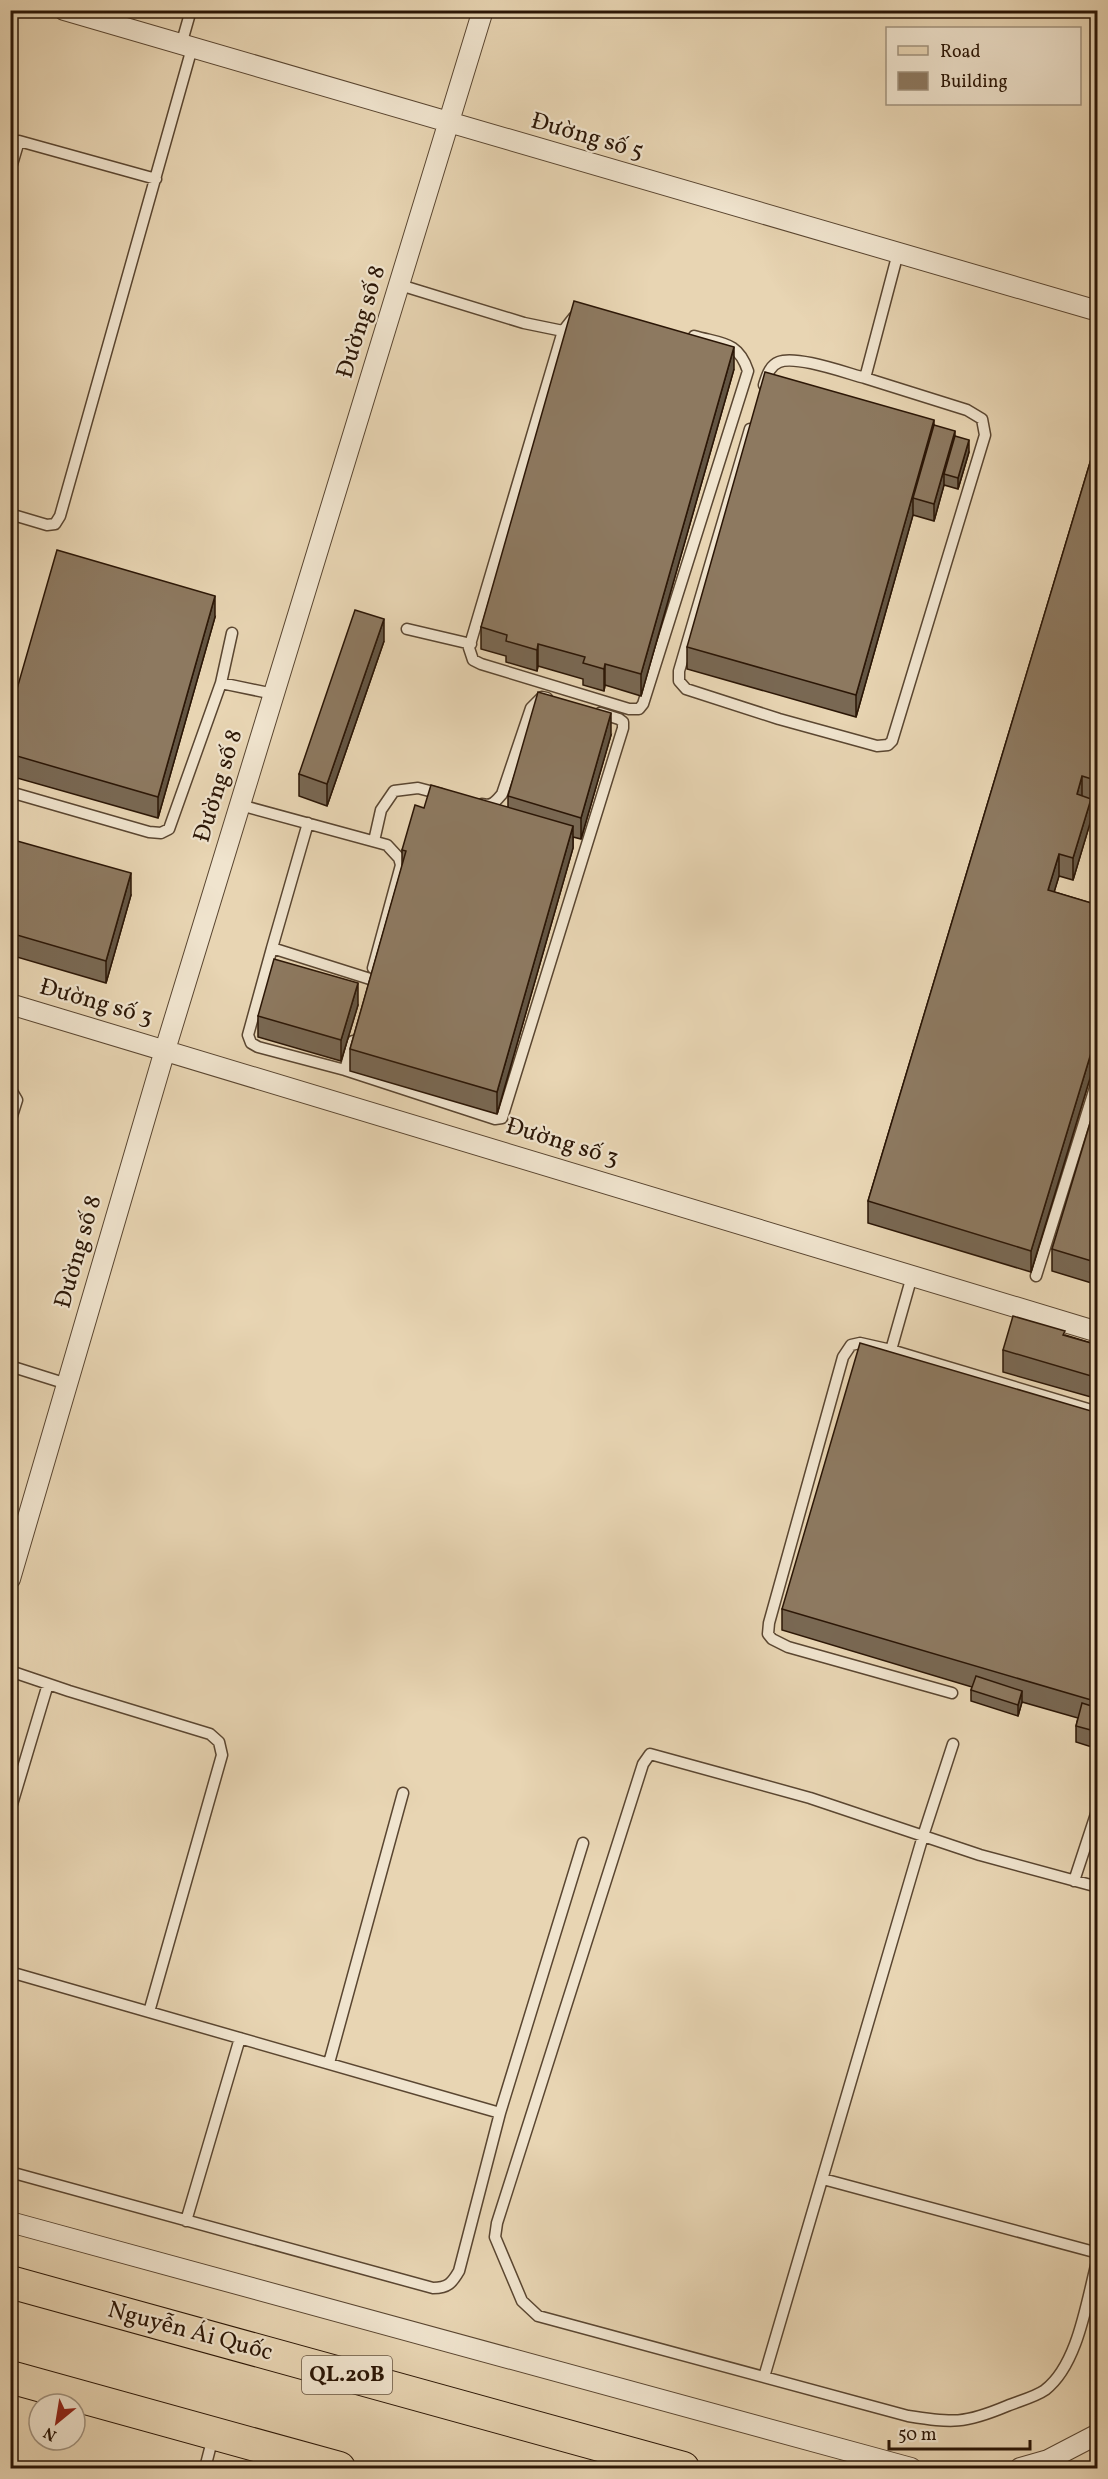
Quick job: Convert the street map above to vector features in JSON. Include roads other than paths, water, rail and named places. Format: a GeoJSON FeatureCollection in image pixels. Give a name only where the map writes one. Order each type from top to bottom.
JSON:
{"type":"FeatureCollection","features":[{"type":"Feature","properties":{"kind":"main road","name":"Nguyễn Ái Quốc"},"geometry":{"type":"LineString","coordinates":[[10,2282],[683,2469]]}},
{"type":"Feature","properties":{"kind":"main road"},"geometry":{"type":"LineString","coordinates":[[10,2377],[339,2469]]}},
{"type":"Feature","properties":{"kind":"street","name":"Đường số 5"},"geometry":{"type":"LineString","coordinates":[[64,10],[449,124],[1098,311]]}},
{"type":"Feature","properties":{"kind":"street","name":"Đường số 8"},"geometry":{"type":"LineString","coordinates":[[10,1579],[165,1050],[483,10]]}},
{"type":"Feature","properties":{"kind":"street","name":"Đường số 3"},"geometry":{"type":"LineString","coordinates":[[10,1004],[1098,1332]]}},
{"type":"Feature","properties":{"kind":"street"},"geometry":{"type":"LineString","coordinates":[[10,2222],[911,2469]]}},
{"type":"Feature","properties":{"kind":"street"},"geometry":{"type":"LineString","coordinates":[[1020,2469],[1047,2460],[1098,2434]]}},
{"type":"Feature","properties":{"kind":"lane"},"geometry":{"type":"LineString","coordinates":[[10,514],[47,525],[55,524],[60,516],[156,179],[187,47],[191,10]]}},
{"type":"Feature","properties":{"kind":"lane"},"geometry":{"type":"LineString","coordinates":[[10,171],[15,139],[156,179]]}},
{"type":"Feature","properties":{"kind":"lane"},"geometry":{"type":"LineString","coordinates":[[865,378],[898,253]]}},
{"type":"Feature","properties":{"kind":"lane"},"geometry":{"type":"LineString","coordinates":[[400,285],[524,323],[563,331]]}},
{"type":"Feature","properties":{"kind":"lane"},"geometry":{"type":"LineString","coordinates":[[581,313],[575,316],[563,331],[469,648],[473,660],[481,664],[629,709],[639,708],[643,704],[748,371],[743,355],[733,347],[688,334]]}},
{"type":"Feature","properties":{"kind":"lane"},"geometry":{"type":"LineString","coordinates":[[752,423],[679,671],[680,681],[686,689],[779,719],[877,746],[888,745],[892,741],[985,435],[982,419],[967,410],[865,378],[794,360],[779,362],[768,371],[762,392]]}},
{"type":"Feature","properties":{"kind":"lane"},"geometry":{"type":"LineString","coordinates":[[407,629],[471,644]]}},
{"type":"Feature","properties":{"kind":"lane"},"geometry":{"type":"LineString","coordinates":[[10,792],[149,832],[161,833],[169,829],[221,683],[232,633]]}},
{"type":"Feature","properties":{"kind":"lane"},"geometry":{"type":"LineString","coordinates":[[221,683],[274,694]]}},
{"type":"Feature","properties":{"kind":"lane"},"geometry":{"type":"LineString","coordinates":[[476,803],[487,806],[495,802],[501,794],[531,708],[542,697],[553,700]]}},
{"type":"Feature","properties":{"kind":"lane"},"geometry":{"type":"LineString","coordinates":[[308,823],[248,1035],[251,1043],[258,1047],[345,1070],[495,1119],[502,1118],[623,728],[623,722],[619,719],[586,709]]}},
{"type":"Feature","properties":{"kind":"lane"},"geometry":{"type":"LineString","coordinates":[[374,841],[381,810],[394,791],[418,788],[453,797]]}},
{"type":"Feature","properties":{"kind":"lane"},"geometry":{"type":"LineString","coordinates":[[240,805],[387,845],[399,858],[401,865],[367,990]]}},
{"type":"Feature","properties":{"kind":"lane"},"geometry":{"type":"LineString","coordinates":[[272,948],[370,979]]}},
{"type":"Feature","properties":{"kind":"lane"},"geometry":{"type":"LineString","coordinates":[[345,1070],[358,1025]]}},
{"type":"Feature","properties":{"kind":"lane"},"geometry":{"type":"LineString","coordinates":[[1036,1276],[1098,1078]]}},
{"type":"Feature","properties":{"kind":"lane"},"geometry":{"type":"LineString","coordinates":[[10,1088],[17,1100],[10,1122]]}},
{"type":"Feature","properties":{"kind":"lane"},"geometry":{"type":"LineString","coordinates":[[891,1350],[912,1276]]}},
{"type":"Feature","properties":{"kind":"lane"},"geometry":{"type":"LineString","coordinates":[[951,1693],[789,1647],[772,1639],[768,1634],[769,1623],[843,1357],[851,1345],[861,1343],[1098,1412]]}},
{"type":"Feature","properties":{"kind":"lane"},"geometry":{"type":"LineString","coordinates":[[10,1366],[67,1384]]}},
{"type":"Feature","properties":{"kind":"lane"},"geometry":{"type":"LineString","coordinates":[[10,1671],[210,1734],[219,1742],[222,1755],[149,2012]]}},
{"type":"Feature","properties":{"kind":"lane"},"geometry":{"type":"LineString","coordinates":[[10,1811],[48,1684]]}},
{"type":"Feature","properties":{"kind":"lane"},"geometry":{"type":"LineString","coordinates":[[764,2377],[923,1836],[953,1744]]}},
{"type":"Feature","properties":{"kind":"lane"},"geometry":{"type":"LineString","coordinates":[[1098,1887],[980,1855],[810,1798],[650,1754],[643,1764],[497,2223],[495,2237],[522,2301],[538,2316],[908,2416],[946,2422],[975,2420],[1044,2391],[1059,2376],[1072,2353],[1098,2258]]}},
{"type":"Feature","properties":{"kind":"lane"},"geometry":{"type":"LineString","coordinates":[[329,2063],[403,1793]]}},
{"type":"Feature","properties":{"kind":"lane"},"geometry":{"type":"LineString","coordinates":[[1074,1881],[1098,1808]]}},
{"type":"Feature","properties":{"kind":"lane"},"geometry":{"type":"LineString","coordinates":[[10,2172],[433,2288],[444,2288],[452,2283],[459,2271],[500,2113],[583,1843]]}},
{"type":"Feature","properties":{"kind":"lane"},"geometry":{"type":"LineString","coordinates":[[10,1972],[500,2113]]}},
{"type":"Feature","properties":{"kind":"lane"},"geometry":{"type":"LineString","coordinates":[[186,2221],[240,2038]]}},
{"type":"Feature","properties":{"kind":"lane"},"geometry":{"type":"LineString","coordinates":[[823,2179],[1098,2253]]}},
{"type":"Feature","properties":{"kind":"lane"},"geometry":{"type":"LineString","coordinates":[[205,2469],[214,2434]]}}]}
